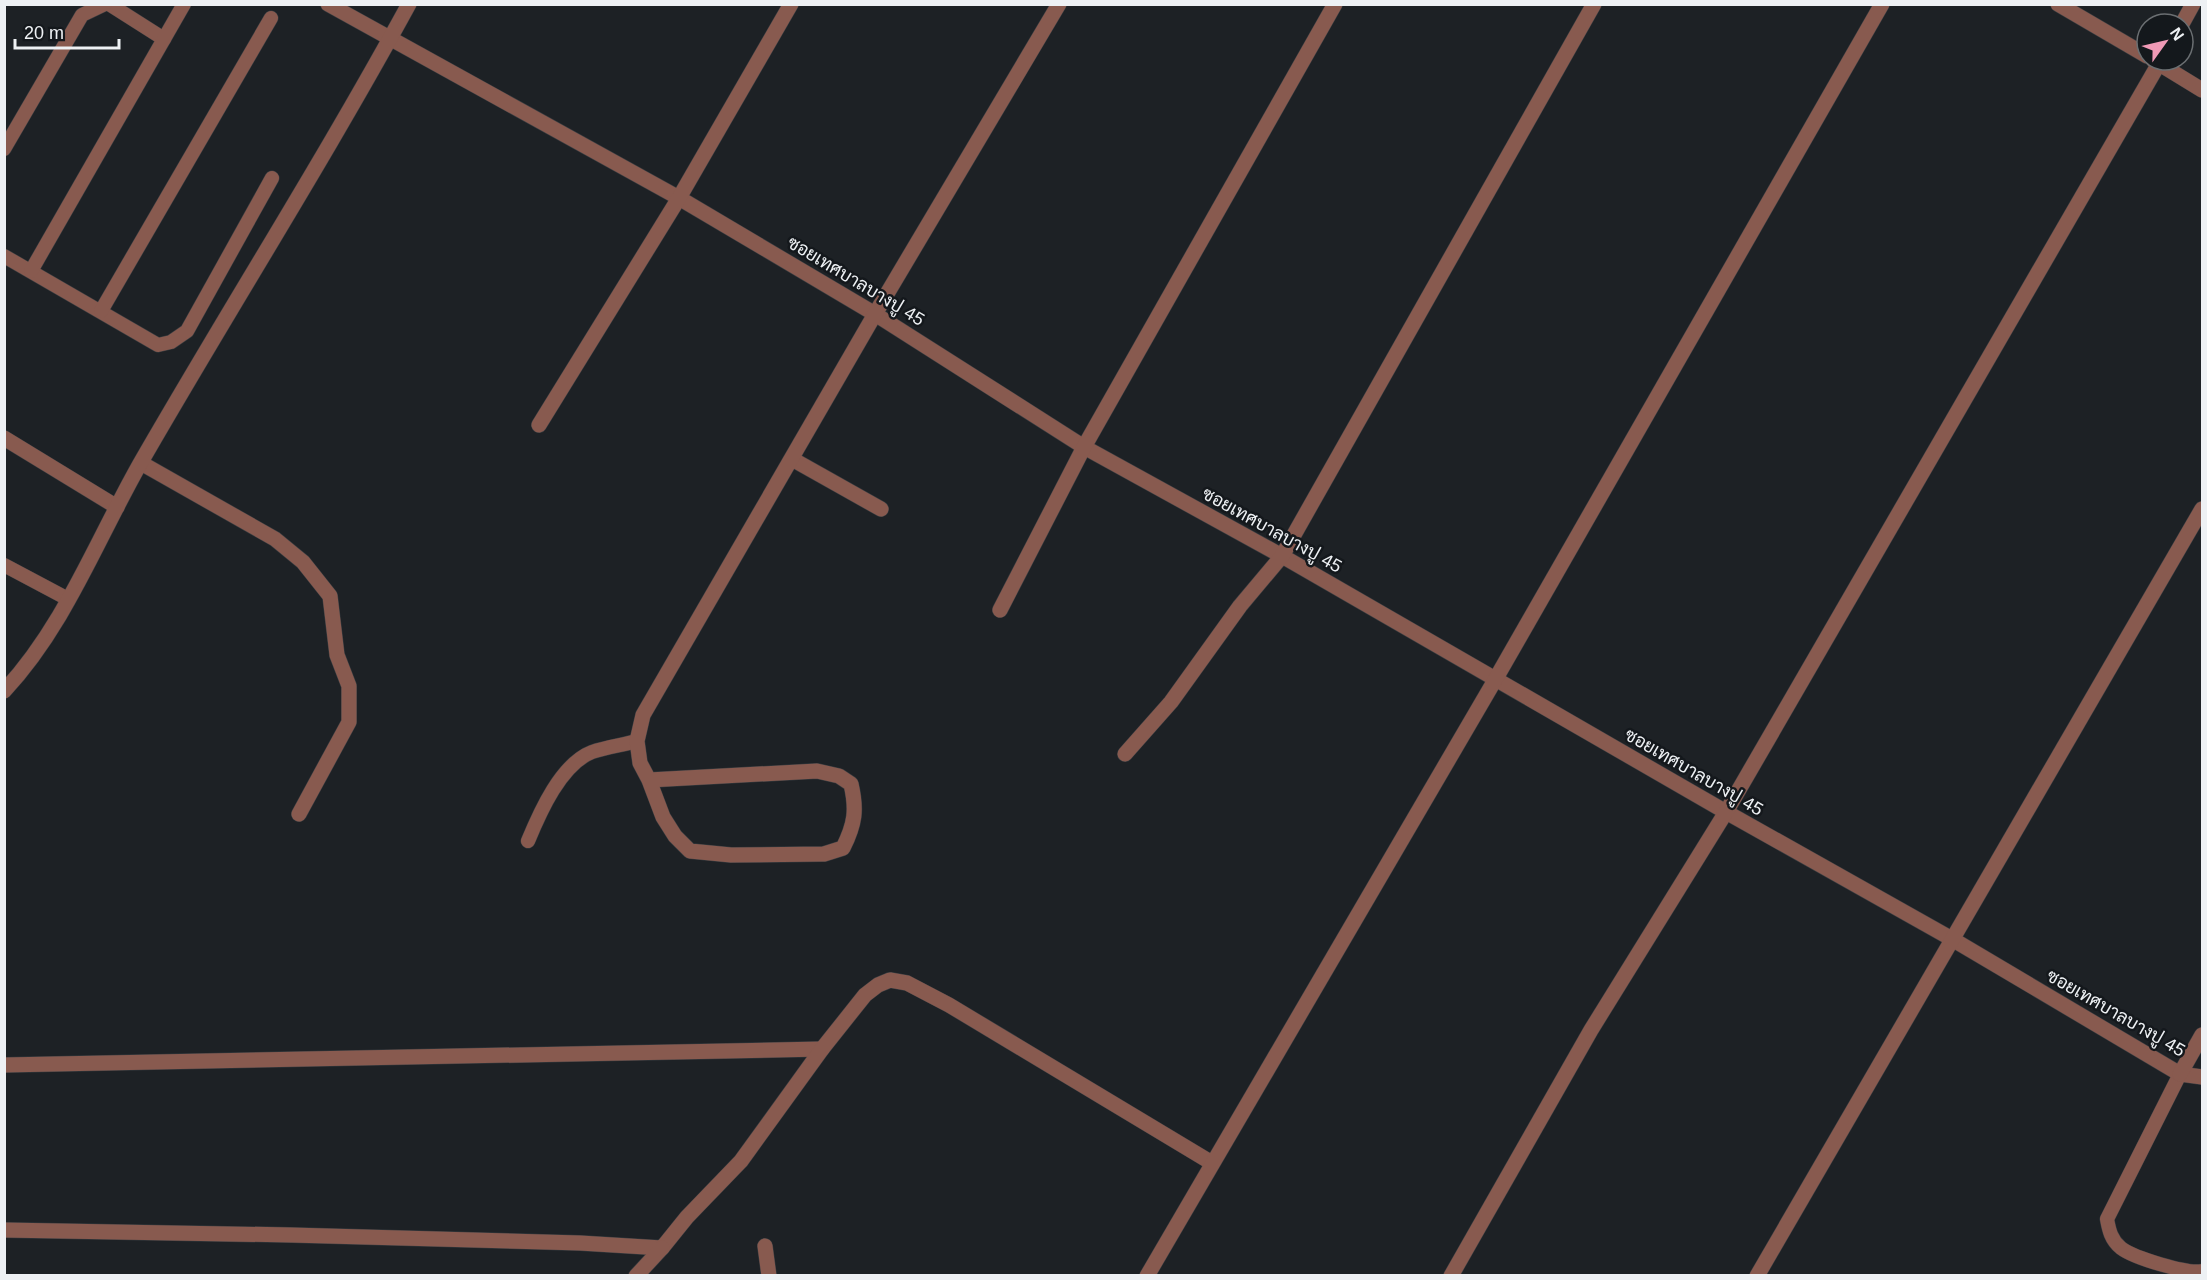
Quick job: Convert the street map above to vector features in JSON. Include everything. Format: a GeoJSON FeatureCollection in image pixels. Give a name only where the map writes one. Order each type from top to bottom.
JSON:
{"type":"FeatureCollection","features":[{"type":"Feature","properties":{"kind":"street","name":"ซอยเทศบาลบางปู 45"},"geometry":{"type":"LineString","coordinates":[[328,4],[679,198],[875,314],[1084,447],[1282,556],[1726,813],[1952,939],[2180,1074],[2202,1077]]}},
{"type":"Feature","properties":{"kind":"street"},"geometry":{"type":"LineString","coordinates":[[4,691],[26,668],[51,631],[141,463],[410,4]]}},
{"type":"Feature","properties":{"kind":"street"},"geometry":{"type":"LineString","coordinates":[[539,425],[679,198],[791,4]]}},
{"type":"Feature","properties":{"kind":"street"},"geometry":{"type":"LineString","coordinates":[[649,780],[817,771],[839,776],[850,784],[855,805],[851,833],[843,848],[824,854],[731,855],[690,851],[675,836],[663,817],[640,763],[637,741],[644,715],[875,314],[1059,4]]}},
{"type":"Feature","properties":{"kind":"street"},"geometry":{"type":"LineString","coordinates":[[1000,610],[1084,447],[1335,4]]}},
{"type":"Feature","properties":{"kind":"street"},"geometry":{"type":"LineString","coordinates":[[1125,754],[1171,702],[1240,606],[1282,556],[1594,4]]}},
{"type":"Feature","properties":{"kind":"street"},"geometry":{"type":"LineString","coordinates":[[1147,1275],[1495,680],[1882,4]]}},
{"type":"Feature","properties":{"kind":"street"},"geometry":{"type":"LineString","coordinates":[[2058,4],[2135,48]]}},
{"type":"Feature","properties":{"kind":"street"},"geometry":{"type":"LineString","coordinates":[[1451,1275],[1591,1030],[1726,813],[2148,72]]}},
{"type":"Feature","properties":{"kind":"street"},"geometry":{"type":"LineString","coordinates":[[2174,72],[2202,90]]}},
{"type":"Feature","properties":{"kind":"street"},"geometry":{"type":"LineString","coordinates":[[4,438],[117,507]]}},
{"type":"Feature","properties":{"kind":"street"},"geometry":{"type":"LineString","coordinates":[[792,459],[881,509]]}},
{"type":"Feature","properties":{"kind":"street"},"geometry":{"type":"LineString","coordinates":[[141,463],[274,539],[303,562],[330,596],[337,655],[349,686],[349,722],[299,814]]}},
{"type":"Feature","properties":{"kind":"street"},"geometry":{"type":"LineString","coordinates":[[1757,1275],[2202,509]]}},
{"type":"Feature","properties":{"kind":"street"},"geometry":{"type":"LineString","coordinates":[[636,1275],[741,1161],[822,1049],[865,995],[878,985],[890,980],[908,983],[949,1005],[1212,1163]]}},
{"type":"Feature","properties":{"kind":"street"},"geometry":{"type":"LineString","coordinates":[[2180,1074],[2202,1035]]}},
{"type":"Feature","properties":{"kind":"street"},"geometry":{"type":"LineString","coordinates":[[4,1065],[822,1049]]}},
{"type":"Feature","properties":{"kind":"street"},"geometry":{"type":"LineString","coordinates":[[4,1230],[314,1235],[591,1243],[662,1248]]}},
{"type":"Feature","properties":{"kind":"street"},"geometry":{"type":"LineString","coordinates":[[765,1246],[769,1275]]}},
{"type":"Feature","properties":{"kind":"lane"},"geometry":{"type":"LineString","coordinates":[[4,149],[81,10],[107,4],[164,39]]}},
{"type":"Feature","properties":{"kind":"lane"},"geometry":{"type":"LineString","coordinates":[[31,271],[184,4]]}},
{"type":"Feature","properties":{"kind":"lane"},"geometry":{"type":"LineString","coordinates":[[101,311],[271,18]]}},
{"type":"Feature","properties":{"kind":"lane"},"geometry":{"type":"LineString","coordinates":[[4,256],[158,345],[171,342],[187,331],[273,178]]}},
{"type":"Feature","properties":{"kind":"lane"},"geometry":{"type":"LineString","coordinates":[[4,565],[68,599]]}},
{"type":"Feature","properties":{"kind":"lane"},"geometry":{"type":"LineString","coordinates":[[528,841],[559,781],[574,763],[591,753],[637,741]]}},
{"type":"Feature","properties":{"kind":"lane"},"geometry":{"type":"LineString","coordinates":[[2180,1074],[2107,1219],[2111,1236],[2122,1248],[2171,1268],[2202,1271]]}}]}
